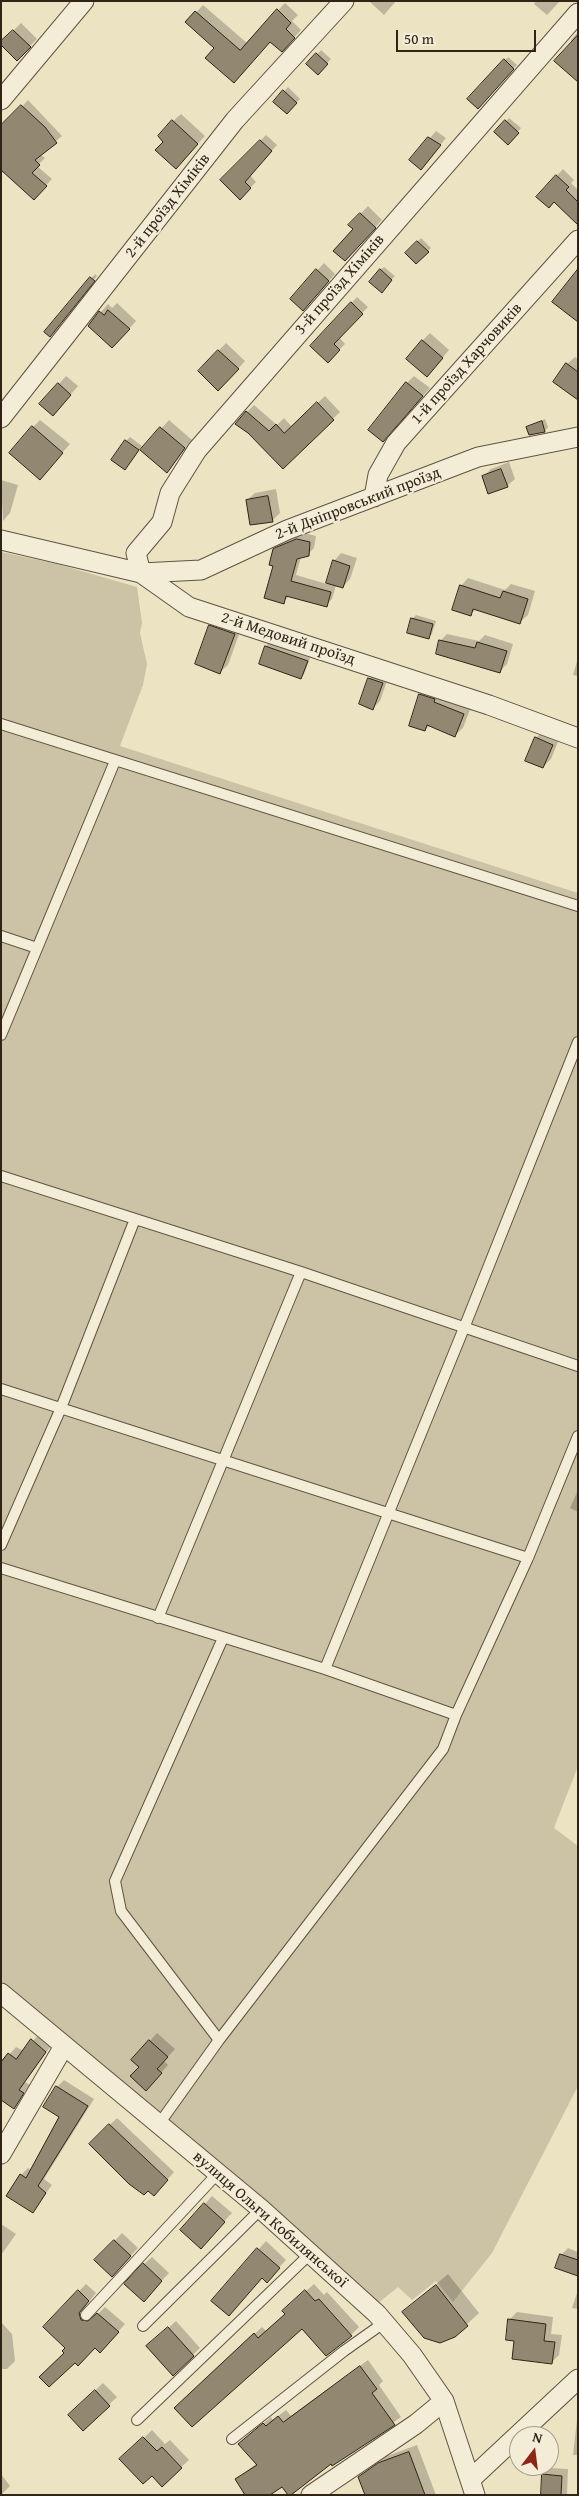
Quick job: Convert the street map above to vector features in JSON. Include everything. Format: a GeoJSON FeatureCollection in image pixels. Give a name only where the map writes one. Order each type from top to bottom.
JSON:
{"type":"FeatureCollection","features":[{"type":"Feature","properties":{"kind":"street"},"geometry":{"type":"LineString","coordinates":[[1,100],[84,1]]}},
{"type":"Feature","properties":{"kind":"street","name":"2-й проїзд Хіміків"},"geometry":{"type":"LineString","coordinates":[[1,418],[235,120],[344,1]]}},
{"type":"Feature","properties":{"kind":"street","name":"3-й проїзд Хіміків"},"geometry":{"type":"LineString","coordinates":[[141,574],[136,553],[162,522],[170,493],[197,450],[578,13]]}},
{"type":"Feature","properties":{"kind":"street","name":"1-й проїзд Харчовиків"},"geometry":{"type":"LineString","coordinates":[[374,497],[378,476],[396,442],[578,240]]}},
{"type":"Feature","properties":{"kind":"street","name":"2-й Дніпровський проїзд"},"geometry":{"type":"LineString","coordinates":[[141,574],[201,570],[287,530],[478,457],[578,437]]}},
{"type":"Feature","properties":{"kind":"street","name":"2-й Медовий проїзд"},"geometry":{"type":"LineString","coordinates":[[1,540],[141,574],[189,607],[489,705],[578,738]]}},
{"type":"Feature","properties":{"kind":"street","name":"вулиця Ольги Кобилянської"},"geometry":{"type":"LineString","coordinates":[[1,1993],[261,2209],[385,2322],[412,2355],[444,2401],[473,2487]]}},
{"type":"Feature","properties":{"kind":"street"},"geometry":{"type":"LineString","coordinates":[[1,2154],[64,2046]]}},
{"type":"Feature","properties":{"kind":"street"},"geometry":{"type":"LineString","coordinates":[[473,2487],[578,2379]]}},
{"type":"Feature","properties":{"kind":"street"},"geometry":{"type":"LineString","coordinates":[[311,2495],[416,2424],[444,2401]]}},
{"type":"Feature","properties":{"kind":"lane"},"geometry":{"type":"LineString","coordinates":[[1,724],[578,906]]}},
{"type":"Feature","properties":{"kind":"lane"},"geometry":{"type":"LineString","coordinates":[[1,1035],[115,761]]}},
{"type":"Feature","properties":{"kind":"lane"},"geometry":{"type":"LineString","coordinates":[[1,936],[37,948]]}},
{"type":"Feature","properties":{"kind":"lane"},"geometry":{"type":"LineString","coordinates":[[325,1669],[390,1513],[578,1042]]}},
{"type":"Feature","properties":{"kind":"lane"},"geometry":{"type":"LineString","coordinates":[[1,1176],[301,1272],[578,1366]]}},
{"type":"Feature","properties":{"kind":"lane"},"geometry":{"type":"LineString","coordinates":[[1,1544],[61,1408],[135,1219]]}},
{"type":"Feature","properties":{"kind":"lane"},"geometry":{"type":"LineString","coordinates":[[158,1618],[301,1272]]}},
{"type":"Feature","properties":{"kind":"lane"},"geometry":{"type":"LineString","coordinates":[[1,1389],[528,1558]]}},
{"type":"Feature","properties":{"kind":"lane"},"geometry":{"type":"LineString","coordinates":[[159,2124],[220,2040],[443,1749],[456,1714],[528,1558],[578,1436]]}},
{"type":"Feature","properties":{"kind":"lane"},"geometry":{"type":"LineString","coordinates":[[1,1568],[325,1669],[456,1714]]}},
{"type":"Feature","properties":{"kind":"lane"},"geometry":{"type":"LineString","coordinates":[[220,2040],[121,1912],[115,1881],[223,1638]]}},
{"type":"Feature","properties":{"kind":"lane"},"geometry":{"type":"LineString","coordinates":[[86,2315],[218,2173]]}},
{"type":"Feature","properties":{"kind":"lane"},"geometry":{"type":"LineString","coordinates":[[143,2326],[261,2209]]}},
{"type":"Feature","properties":{"kind":"lane"},"geometry":{"type":"LineString","coordinates":[[136,2420],[311,2254]]}},
{"type":"Feature","properties":{"kind":"lane"},"geometry":{"type":"LineString","coordinates":[[232,2439],[344,2351],[385,2322]]}},
{"type":"Feature","properties":{"kind":"shaded area"},"geometry":{"type":"Polygon","coordinates":[[[1,552],[57,564],[137,587],[142,623],[140,633],[147,664],[143,685],[120,746],[578,893],[578,1766],[554,1828],[578,1846],[578,2086],[492,2253],[453,2302],[436,2281],[412,2300],[398,2287],[371,2309],[1,1993],[1,552]]]}},
{"type":"Feature","properties":{"kind":"building"},"geometry":{"type":"Polygon","coordinates":[[[277,9],[291,23],[286,29],[295,38],[282,52],[270,42],[234,83],[205,58],[214,48],[185,22],[195,11],[240,50],[277,9]]]}},
{"type":"Feature","properties":{"kind":"building"},"geometry":{"type":"Polygon","coordinates":[[[13,30],[31,47],[17,61],[1,45],[1,41],[13,30]]]}},
{"type":"Feature","properties":{"kind":"building"},"geometry":{"type":"Polygon","coordinates":[[[578,35],[578,82],[554,61],[578,35]]]}},
{"type":"Feature","properties":{"kind":"building"},"geometry":{"type":"Polygon","coordinates":[[[316,53],[328,64],[318,75],[306,64],[316,53]]]}},
{"type":"Feature","properties":{"kind":"building"},"geometry":{"type":"Polygon","coordinates":[[[504,59],[514,69],[478,109],[467,99],[504,59]]]}},
{"type":"Feature","properties":{"kind":"building"},"geometry":{"type":"Polygon","coordinates":[[[283,90],[297,103],[287,114],[273,102],[283,90]]]}},
{"type":"Feature","properties":{"kind":"building"},"geometry":{"type":"Polygon","coordinates":[[[21,105],[45,127],[57,143],[35,160],[40,165],[32,173],[47,186],[34,200],[1,170],[1,125],[21,105]]]}},
{"type":"Feature","properties":{"kind":"building"},"geometry":{"type":"Polygon","coordinates":[[[172,120],[198,144],[176,169],[155,150],[163,142],[158,136],[172,120]]]}},
{"type":"Feature","properties":{"kind":"building"},"geometry":{"type":"Polygon","coordinates":[[[505,120],[519,133],[508,145],[494,132],[505,120]]]}},
{"type":"Feature","properties":{"kind":"building"},"geometry":{"type":"Polygon","coordinates":[[[428,137],[441,145],[421,170],[409,160],[428,137]]]}},
{"type":"Feature","properties":{"kind":"building"},"geometry":{"type":"Polygon","coordinates":[[[260,140],[272,151],[245,182],[251,188],[240,200],[220,180],[260,140]]]}},
{"type":"Feature","properties":{"kind":"building"},"geometry":{"type":"Polygon","coordinates":[[[556,175],[569,187],[566,190],[578,202],[578,225],[554,202],[549,208],[536,197],[556,175]]]}},
{"type":"Feature","properties":{"kind":"building"},"geometry":{"type":"Polygon","coordinates":[[[360,213],[376,228],[345,261],[333,251],[353,229],[348,225],[360,213]]]}},
{"type":"Feature","properties":{"kind":"building"},"geometry":{"type":"Polygon","coordinates":[[[417,241],[429,252],[416,264],[405,253],[417,241]]]}},
{"type":"Feature","properties":{"kind":"building"},"geometry":{"type":"Polygon","coordinates":[[[316,269],[329,281],[303,311],[290,299],[316,269]]]}},
{"type":"Feature","properties":{"kind":"building"},"geometry":{"type":"Polygon","coordinates":[[[380,269],[392,280],[382,293],[369,282],[380,269]]]}},
{"type":"Feature","properties":{"kind":"building"},"geometry":{"type":"Polygon","coordinates":[[[578,269],[578,322],[552,302],[578,269]]]}},
{"type":"Feature","properties":{"kind":"building"},"geometry":{"type":"Polygon","coordinates":[[[90,277],[95,281],[50,337],[44,332],[90,277]]]}},
{"type":"Feature","properties":{"kind":"building"},"geometry":{"type":"Polygon","coordinates":[[[351,302],[363,314],[334,344],[340,350],[328,363],[310,346],[351,302]]]}},
{"type":"Feature","properties":{"kind":"building"},"geometry":{"type":"Polygon","coordinates":[[[108,310],[130,329],[112,348],[88,326],[99,311],[104,315],[108,310]]]}},
{"type":"Feature","properties":{"kind":"building"},"geometry":{"type":"Polygon","coordinates":[[[422,340],[443,358],[427,377],[406,359],[422,340]]]}},
{"type":"Feature","properties":{"kind":"building"},"geometry":{"type":"Polygon","coordinates":[[[218,350],[239,369],[218,391],[198,371],[218,350]]]}},
{"type":"Feature","properties":{"kind":"building"},"geometry":{"type":"Polygon","coordinates":[[[566,363],[578,372],[578,400],[553,382],[566,363]]]}},
{"type":"Feature","properties":{"kind":"building"},"geometry":{"type":"Polygon","coordinates":[[[406,382],[423,396],[383,442],[368,430],[406,382]]]}},
{"type":"Feature","properties":{"kind":"building"},"geometry":{"type":"Polygon","coordinates":[[[58,383],[71,395],[53,416],[39,404],[58,383]]]}},
{"type":"Feature","properties":{"kind":"building"},"geometry":{"type":"Polygon","coordinates":[[[317,402],[334,420],[283,469],[248,433],[235,424],[246,411],[269,431],[276,424],[284,433],[317,402]]]}},
{"type":"Feature","properties":{"kind":"building"},"geometry":{"type":"Polygon","coordinates":[[[542,421],[545,432],[529,435],[526,427],[542,421]]]}},
{"type":"Feature","properties":{"kind":"building"},"geometry":{"type":"Polygon","coordinates":[[[32,426],[63,453],[40,480],[9,453],[32,426]]]}},
{"type":"Feature","properties":{"kind":"building"},"geometry":{"type":"Polygon","coordinates":[[[160,427],[185,448],[167,473],[140,450],[160,427]]]}},
{"type":"Feature","properties":{"kind":"building"},"geometry":{"type":"Polygon","coordinates":[[[125,440],[139,450],[125,470],[111,460],[125,440]]]}},
{"type":"Feature","properties":{"kind":"building"},"geometry":{"type":"Polygon","coordinates":[[[501,469],[508,487],[488,494],[482,476],[501,469]]]}},
{"type":"Feature","properties":{"kind":"building"},"geometry":{"type":"Polygon","coordinates":[[[268,496],[273,522],[250,525],[246,500],[268,496]]]}},
{"type":"Feature","properties":{"kind":"building"},"geometry":{"type":"Polygon","coordinates":[[[297,539],[310,542],[309,556],[297,559],[291,581],[331,592],[327,607],[286,596],[284,604],[264,598],[273,566],[269,565],[273,549],[297,539]]]}},
{"type":"Feature","properties":{"kind":"building"},"geometry":{"type":"Polygon","coordinates":[[[333,560],[350,566],[343,588],[326,583],[333,560]]]}},
{"type":"Feature","properties":{"kind":"building"},"geometry":{"type":"Polygon","coordinates":[[[460,585],[500,598],[503,591],[528,599],[520,624],[473,609],[471,616],[452,610],[460,585]]]}},
{"type":"Feature","properties":{"kind":"building"},"geometry":{"type":"Polygon","coordinates":[[[411,618],[433,624],[429,639],[407,633],[411,618]]]}},
{"type":"Feature","properties":{"kind":"building"},"geometry":{"type":"Polygon","coordinates":[[[209,625],[235,634],[220,674],[195,664],[209,625]]]}},
{"type":"Feature","properties":{"kind":"building"},"geometry":{"type":"Polygon","coordinates":[[[439,640],[475,648],[477,642],[507,651],[500,673],[436,654],[439,640]]]}},
{"type":"Feature","properties":{"kind":"building"},"geometry":{"type":"Polygon","coordinates":[[[265,646],[308,661],[301,679],[259,664],[265,646]]]}},
{"type":"Feature","properties":{"kind":"building"},"geometry":{"type":"Polygon","coordinates":[[[368,678],[383,683],[373,710],[359,704],[368,678]]]}},
{"type":"Feature","properties":{"kind":"building"},"geometry":{"type":"Polygon","coordinates":[[[419,694],[435,699],[434,702],[464,714],[455,737],[427,725],[425,731],[409,726],[419,694]]]}},
{"type":"Feature","properties":{"kind":"building"},"geometry":{"type":"Polygon","coordinates":[[[535,737],[553,745],[543,768],[525,761],[535,737]]]}},
{"type":"Feature","properties":{"kind":"building"},"geometry":{"type":"Polygon","coordinates":[[[31,2039],[46,2052],[19,2090],[24,2093],[14,2109],[1,2100],[1,2062],[8,2053],[16,2059],[31,2039]]]}},
{"type":"Feature","properties":{"kind":"building"},"geometry":{"type":"Polygon","coordinates":[[[149,2040],[168,2057],[157,2069],[162,2073],[146,2091],[130,2076],[139,2067],[131,2060],[149,2040]]]}},
{"type":"Feature","properties":{"kind":"building"},"geometry":{"type":"Polygon","coordinates":[[[56,2086],[88,2106],[38,2186],[46,2193],[33,2213],[6,2196],[20,2174],[26,2178],[59,2117],[43,2107],[56,2086]]]}},
{"type":"Feature","properties":{"kind":"building"},"geometry":{"type":"Polygon","coordinates":[[[109,2124],[168,2180],[154,2196],[148,2191],[144,2195],[129,2184],[89,2144],[109,2124]]]}},
{"type":"Feature","properties":{"kind":"building"},"geometry":{"type":"Polygon","coordinates":[[[204,2203],[225,2222],[201,2249],[180,2230],[204,2203]]]}},
{"type":"Feature","properties":{"kind":"building"},"geometry":{"type":"Polygon","coordinates":[[[114,2240],[131,2256],[112,2277],[94,2260],[114,2240]]]}},
{"type":"Feature","properties":{"kind":"building"},"geometry":{"type":"Polygon","coordinates":[[[257,2248],[280,2268],[267,2283],[262,2278],[229,2316],[211,2301],[257,2248]]]}},
{"type":"Feature","properties":{"kind":"building"},"geometry":{"type":"Polygon","coordinates":[[[560,2254],[578,2260],[578,2276],[555,2268],[560,2254]]]}},
{"type":"Feature","properties":{"kind":"building"},"geometry":{"type":"Polygon","coordinates":[[[143,2263],[162,2281],[144,2302],[124,2284],[143,2263]]]}},
{"type":"Feature","properties":{"kind":"building"},"geometry":{"type":"Polygon","coordinates":[[[436,2285],[468,2326],[455,2337],[440,2343],[424,2338],[402,2312],[436,2285]]]}},
{"type":"Feature","properties":{"kind":"building"},"geometry":{"type":"Polygon","coordinates":[[[78,2290],[89,2301],[79,2313],[81,2320],[88,2321],[97,2313],[119,2332],[100,2353],[95,2348],[78,2366],[75,2363],[49,2387],[39,2377],[64,2353],[62,2351],[65,2348],[43,2327],[78,2290]]]}},
{"type":"Feature","properties":{"kind":"building"},"geometry":{"type":"Polygon","coordinates":[[[305,2290],[315,2301],[319,2299],[352,2336],[326,2356],[302,2329],[192,2427],[174,2408],[254,2333],[258,2338],[285,2314],[282,2311],[305,2290]]]}},
{"type":"Feature","properties":{"kind":"building"},"geometry":{"type":"Polygon","coordinates":[[[508,2319],[546,2324],[544,2341],[555,2342],[552,2364],[512,2359],[514,2341],[506,2340],[508,2319]]]}},
{"type":"Feature","properties":{"kind":"building"},"geometry":{"type":"Polygon","coordinates":[[[168,2327],[194,2356],[173,2376],[146,2346],[168,2327]]]}},
{"type":"Feature","properties":{"kind":"building"},"geometry":{"type":"Polygon","coordinates":[[[360,2366],[377,2389],[372,2393],[395,2425],[332,2466],[331,2464],[291,2495],[288,2495],[282,2487],[270,2495],[245,2495],[235,2479],[257,2465],[238,2444],[263,2423],[266,2426],[278,2416],[283,2422],[360,2366]]]}},
{"type":"Feature","properties":{"kind":"building"},"geometry":{"type":"Polygon","coordinates":[[[95,2390],[110,2406],[83,2431],[68,2415],[95,2390]]]}},
{"type":"Feature","properties":{"kind":"building"},"geometry":{"type":"Polygon","coordinates":[[[143,2437],[157,2451],[162,2447],[182,2468],[162,2487],[152,2476],[143,2484],[119,2459],[143,2437]]]}},
{"type":"Feature","properties":{"kind":"building"},"geometry":{"type":"Polygon","coordinates":[[[409,2452],[425,2495],[365,2495],[358,2477],[378,2463],[409,2452]]]}},
{"type":"Feature","properties":{"kind":"building"},"geometry":{"type":"Polygon","coordinates":[[[542,2476],[562,2476],[561,2495],[541,2495],[542,2476]]]}}]}
